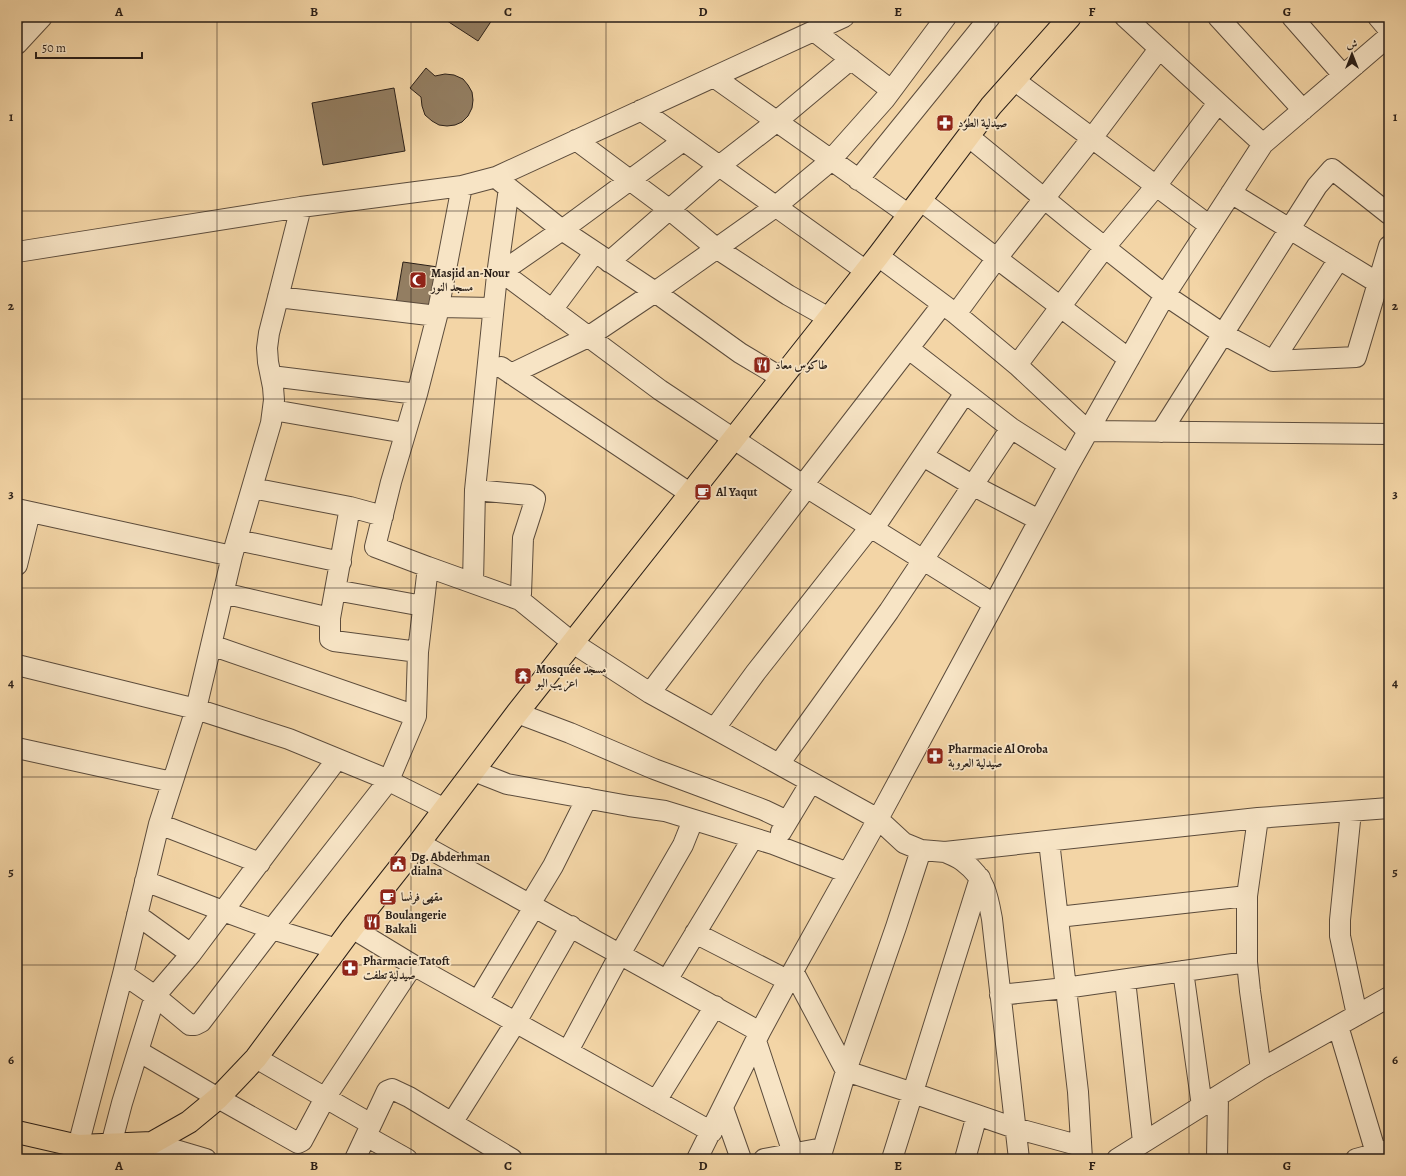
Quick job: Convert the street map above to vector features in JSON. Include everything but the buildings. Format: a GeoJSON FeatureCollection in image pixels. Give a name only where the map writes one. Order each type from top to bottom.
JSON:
{"type":"FeatureCollection","features":[{"type":"Feature","properties":{"kind":"main road"},"geometry":{"type":"LineString","coordinates":[[17,1132],[112,1152],[164,1150],[189,1122],[218,1098],[256,1058],[352,928],[419,844],[517,713],[872,264],[991,106],[1070,17]]}},
{"type":"Feature","properties":{"kind":"street"},"geometry":{"type":"LineString","coordinates":[[17,44],[42,17]]}},
{"type":"Feature","properties":{"kind":"street"},"geometry":{"type":"LineString","coordinates":[[17,252],[301,207],[502,182],[576,140],[844,17]]}},
{"type":"Feature","properties":{"kind":"street"},"geometry":{"type":"LineString","coordinates":[[511,374],[588,337],[655,292],[775,207],[830,160],[886,99],[946,17]]}},
{"type":"Feature","properties":{"kind":"street"},"geometry":{"type":"LineString","coordinates":[[858,180],[990,17]]}},
{"type":"Feature","properties":{"kind":"street"},"geometry":{"type":"LineString","coordinates":[[1125,17],[1263,144]]}},
{"type":"Feature","properties":{"kind":"street"},"geometry":{"type":"LineString","coordinates":[[1218,17],[1303,110]]}},
{"type":"Feature","properties":{"kind":"street"},"geometry":{"type":"LineString","coordinates":[[1292,17],[1344,75]]}},
{"type":"Feature","properties":{"kind":"street"},"geometry":{"type":"LineString","coordinates":[[1378,17],[1389,30]]}},
{"type":"Feature","properties":{"kind":"street"},"geometry":{"type":"LineString","coordinates":[[814,31],[892,90]]}},
{"type":"Feature","properties":{"kind":"street"},"geometry":{"type":"LineString","coordinates":[[698,1159],[758,1036],[878,819],[1069,465],[1165,295],[1263,144],[1389,36]]}},
{"type":"Feature","properties":{"kind":"street"},"geometry":{"type":"LineString","coordinates":[[650,693],[909,349],[997,258],[1092,138],[1159,49]]}},
{"type":"Feature","properties":{"kind":"street"},"geometry":{"type":"LineString","coordinates":[[552,310],[602,257],[670,210],[718,167],[777,121],[851,59]]}},
{"type":"Feature","properties":{"kind":"street"},"geometry":{"type":"LineString","coordinates":[[714,77],[858,180],[914,207],[997,258],[1129,359]]}},
{"type":"Feature","properties":{"kind":"street"},"geometry":{"type":"LineString","coordinates":[[1014,80],[1210,226]]}},
{"type":"Feature","properties":{"kind":"street"},"geometry":{"type":"LineString","coordinates":[[1017,365],[1060,306],[1156,186],[1218,103]]}},
{"type":"Feature","properties":{"kind":"street"},"geometry":{"type":"LineString","coordinates":[[641,110],[775,207],[949,309],[1017,365],[1088,431],[1389,434]]}},
{"type":"Feature","properties":{"kind":"street"},"geometry":{"type":"LineString","coordinates":[[968,136],[1165,295],[1223,334],[1273,361],[1356,357],[1389,246]]}},
{"type":"Feature","properties":{"kind":"street"},"geometry":{"type":"LineString","coordinates":[[576,140],[670,210],[716,248],[788,295],[829,318]]}},
{"type":"Feature","properties":{"kind":"street"},"geometry":{"type":"LineString","coordinates":[[500,274],[630,180],[682,140]]}},
{"type":"Feature","properties":{"kind":"street"},"geometry":{"type":"LineString","coordinates":[[1161,432],[1317,186],[1332,169],[1389,214]]}},
{"type":"Feature","properties":{"kind":"street"},"geometry":{"type":"LineString","coordinates":[[502,182],[562,230],[655,292],[740,353],[782,378]]}},
{"type":"Feature","properties":{"kind":"street"},"geometry":{"type":"LineString","coordinates":[[473,582],[475,490],[488,359],[500,274],[502,182]]}},
{"type":"Feature","properties":{"kind":"street"},"geometry":{"type":"LineString","coordinates":[[375,547],[438,311],[462,186]]}},
{"type":"Feature","properties":{"kind":"street"},"geometry":{"type":"LineString","coordinates":[[1231,193],[1378,283]]}},
{"type":"Feature","properties":{"kind":"street"},"geometry":{"type":"LineString","coordinates":[[78,1146],[123,974],[159,824],[196,709],[234,548],[273,410],[274,400],[267,348],[278,297],[301,207]]}},
{"type":"Feature","properties":{"kind":"street"},"geometry":{"type":"LineString","coordinates":[[1273,361],[1339,259]]}},
{"type":"Feature","properties":{"kind":"street"},"geometry":{"type":"LineString","coordinates":[[500,274],[552,310],[660,390],[805,486],[994,604]]}},
{"type":"Feature","properties":{"kind":"street"},"geometry":{"type":"LineString","coordinates":[[278,297],[438,311],[494,308]]}},
{"type":"Feature","properties":{"kind":"street"},"geometry":{"type":"LineString","coordinates":[[909,349],[1011,428],[1069,465]]}},
{"type":"Feature","properties":{"kind":"street"},"geometry":{"type":"LineString","coordinates":[[488,359],[691,494]]}},
{"type":"Feature","properties":{"kind":"street"},"geometry":{"type":"LineString","coordinates":[[271,376],[417,394]]}},
{"type":"Feature","properties":{"kind":"street"},"geometry":{"type":"LineString","coordinates":[[715,728],[756,672],[872,527],[924,456],[965,393]]}},
{"type":"Feature","properties":{"kind":"street"},"geometry":{"type":"LineString","coordinates":[[273,410],[405,433]]}},
{"type":"Feature","properties":{"kind":"street"},"geometry":{"type":"LineString","coordinates":[[779,764],[860,651],[1011,428]]}},
{"type":"Feature","properties":{"kind":"street"},"geometry":{"type":"LineString","coordinates":[[924,456],[972,485],[1039,520]]}},
{"type":"Feature","properties":{"kind":"street"},"geometry":{"type":"LineString","coordinates":[[252,488],[383,516]]}},
{"type":"Feature","properties":{"kind":"street"},"geometry":{"type":"LineString","coordinates":[[475,490],[529,495],[535,499],[523,538],[521,594]]}},
{"type":"Feature","properties":{"kind":"street"},"geometry":{"type":"LineString","coordinates":[[350,508],[330,618],[330,639],[334,641],[418,652]]}},
{"type":"Feature","properties":{"kind":"street"},"geometry":{"type":"LineString","coordinates":[[17,565],[23,511],[234,548],[341,562]]}},
{"type":"Feature","properties":{"kind":"street"},"geometry":{"type":"LineString","coordinates":[[345,539],[375,547],[520,600],[573,643],[650,693],[878,819],[904,844],[921,850],[946,852],[1258,818],[1389,808]]}},
{"type":"Feature","properties":{"kind":"street"},"geometry":{"type":"LineString","coordinates":[[123,974],[155,996],[190,1025],[195,1025],[201,1022],[388,780],[416,716],[418,652],[428,567]]}},
{"type":"Feature","properties":{"kind":"street"},"geometry":{"type":"LineString","coordinates":[[335,590],[423,606]]}},
{"type":"Feature","properties":{"kind":"street"},"geometry":{"type":"LineString","coordinates":[[223,593],[330,618]]}},
{"type":"Feature","properties":{"kind":"street"},"geometry":{"type":"LineString","coordinates":[[211,645],[416,716]]}},
{"type":"Feature","properties":{"kind":"street"},"geometry":{"type":"LineString","coordinates":[[17,665],[196,709],[289,739],[388,780],[445,809]]}},
{"type":"Feature","properties":{"kind":"street"},"geometry":{"type":"LineString","coordinates":[[517,713],[570,733],[654,769],[764,810],[787,821]]}},
{"type":"Feature","properties":{"kind":"street"},"geometry":{"type":"LineString","coordinates":[[17,748],[172,782]]}},
{"type":"Feature","properties":{"kind":"street"},"geometry":{"type":"LineString","coordinates":[[112,1152],[122,1103],[155,996],[191,954],[337,759]]}},
{"type":"Feature","properties":{"kind":"street"},"geometry":{"type":"LineString","coordinates":[[474,772],[507,784],[665,811],[773,844],[848,873]]}},
{"type":"Feature","properties":{"kind":"street"},"geometry":{"type":"LineString","coordinates":[[773,844],[811,782]]}},
{"type":"Feature","properties":{"kind":"street"},"geometry":{"type":"LineString","coordinates":[[478,1001],[553,866],[587,798]]}},
{"type":"Feature","properties":{"kind":"street"},"geometry":{"type":"LineString","coordinates":[[1351,811],[1340,920],[1340,936],[1357,1015]]}},
{"type":"Feature","properties":{"kind":"street"},"geometry":{"type":"LineString","coordinates":[[1258,818],[1247,896],[1247,962],[1262,1069]]}},
{"type":"Feature","properties":{"kind":"street"},"geometry":{"type":"LineString","coordinates":[[568,1051],[620,954],[682,845],[693,820]]}},
{"type":"Feature","properties":{"kind":"street"},"geometry":{"type":"LineString","coordinates":[[159,824],[260,863]]}},
{"type":"Feature","properties":{"kind":"street"},"geometry":{"type":"LineString","coordinates":[[667,980],[753,838]]}},
{"type":"Feature","properties":{"kind":"street"},"geometry":{"type":"LineString","coordinates":[[695,933],[791,976],[846,1071],[1015,1128],[1082,1153],[1078,1092],[1049,841]]}},
{"type":"Feature","properties":{"kind":"street"},"geometry":{"type":"LineString","coordinates":[[419,844],[715,1006],[758,1036],[793,1153]]}},
{"type":"Feature","properties":{"kind":"street"},"geometry":{"type":"LineString","coordinates":[[764,1159],[793,1153],[822,1153],[846,1071],[921,850]]}},
{"type":"Feature","properties":{"kind":"street"},"geometry":{"type":"LineString","coordinates":[[946,852],[965,862],[980,878],[987,894],[992,919],[1019,1159]]}},
{"type":"Feature","properties":{"kind":"street"},"geometry":{"type":"LineString","coordinates":[[892,1159],[980,878]]}},
{"type":"Feature","properties":{"kind":"street"},"geometry":{"type":"LineString","coordinates":[[145,880],[272,929],[337,948]]}},
{"type":"Feature","properties":{"kind":"street"},"geometry":{"type":"LineString","coordinates":[[1058,917],[1247,896]]}},
{"type":"Feature","properties":{"kind":"street"},"geometry":{"type":"LineString","coordinates":[[137,915],[191,954]]}},
{"type":"Feature","properties":{"kind":"street"},"geometry":{"type":"LineString","coordinates":[[452,1123],[516,1022],[571,926]]}},
{"type":"Feature","properties":{"kind":"street"},"geometry":{"type":"LineString","coordinates":[[352,928],[413,965],[712,1132]]}},
{"type":"Feature","properties":{"kind":"street"},"geometry":{"type":"LineString","coordinates":[[1000,995],[1065,988],[1247,962]]}},
{"type":"Feature","properties":{"kind":"street"},"geometry":{"type":"LineString","coordinates":[[138,1051],[295,1143],[298,1143],[302,1141],[325,1098],[413,965]]}},
{"type":"Feature","properties":{"kind":"street"},"geometry":{"type":"LineString","coordinates":[[1183,972],[1210,1101],[1216,1159]]}},
{"type":"Feature","properties":{"kind":"street"},"geometry":{"type":"LineString","coordinates":[[1124,980],[1143,1142]]}},
{"type":"Feature","properties":{"kind":"street"},"geometry":{"type":"LineString","coordinates":[[1117,1159],[1262,1069],[1389,997]]}},
{"type":"Feature","properties":{"kind":"street"},"geometry":{"type":"LineString","coordinates":[[656,1101],[715,1006]]}},
{"type":"Feature","properties":{"kind":"street"},"geometry":{"type":"LineString","coordinates":[[1338,1026],[1372,1155]]}},
{"type":"Feature","properties":{"kind":"street"},"geometry":{"type":"LineString","coordinates":[[256,1058],[325,1098],[407,1159]]}},
{"type":"Feature","properties":{"kind":"street"},"geometry":{"type":"LineString","coordinates":[[355,1159],[387,1091],[392,1089],[409,1097],[512,1159]]}},
{"type":"Feature","properties":{"kind":"street"},"geometry":{"type":"LineString","coordinates":[[723,1108],[740,1159]]}},
{"type":"Feature","properties":{"kind":"street"},"geometry":{"type":"LineString","coordinates":[[966,1159],[977,1115]]}},
{"type":"Feature","properties":{"kind":"street"},"geometry":{"type":"LineString","coordinates":[[164,1150],[206,1159]]}},
{"type":"Feature","properties":{"kind":"place","name":"صيدلية الطود"},"geometry":{"type":"Point","coordinates":[945,123]}},
{"type":"Feature","properties":{"kind":"place","name":"Masjid an-Nour مسجد النور"},"geometry":{"type":"Point","coordinates":[418,280]}},
{"type":"Feature","properties":{"kind":"place","name":"طاكوس معاد"},"geometry":{"type":"Point","coordinates":[762,365]}},
{"type":"Feature","properties":{"kind":"place","name":"Al Yaqut"},"geometry":{"type":"Point","coordinates":[703,492]}},
{"type":"Feature","properties":{"kind":"place","name":"Mosquée مسجد اعزيب البو"},"geometry":{"type":"Point","coordinates":[523,676]}},
{"type":"Feature","properties":{"kind":"place","name":"Pharmacie Al Oroba صيدلية العروبة"},"geometry":{"type":"Point","coordinates":[935,756]}},
{"type":"Feature","properties":{"kind":"place","name":"Dg. Abderhman dialna"},"geometry":{"type":"Point","coordinates":[398,864]}},
{"type":"Feature","properties":{"kind":"place","name":"مقهى فرنسا"},"geometry":{"type":"Point","coordinates":[388,897]}},
{"type":"Feature","properties":{"kind":"place","name":"Boulangerie Bakali"},"geometry":{"type":"Point","coordinates":[372,922]}},
{"type":"Feature","properties":{"kind":"place","name":"Pharmacie Tatoft صيدلية تطفت"},"geometry":{"type":"Point","coordinates":[350,968]}}]}
